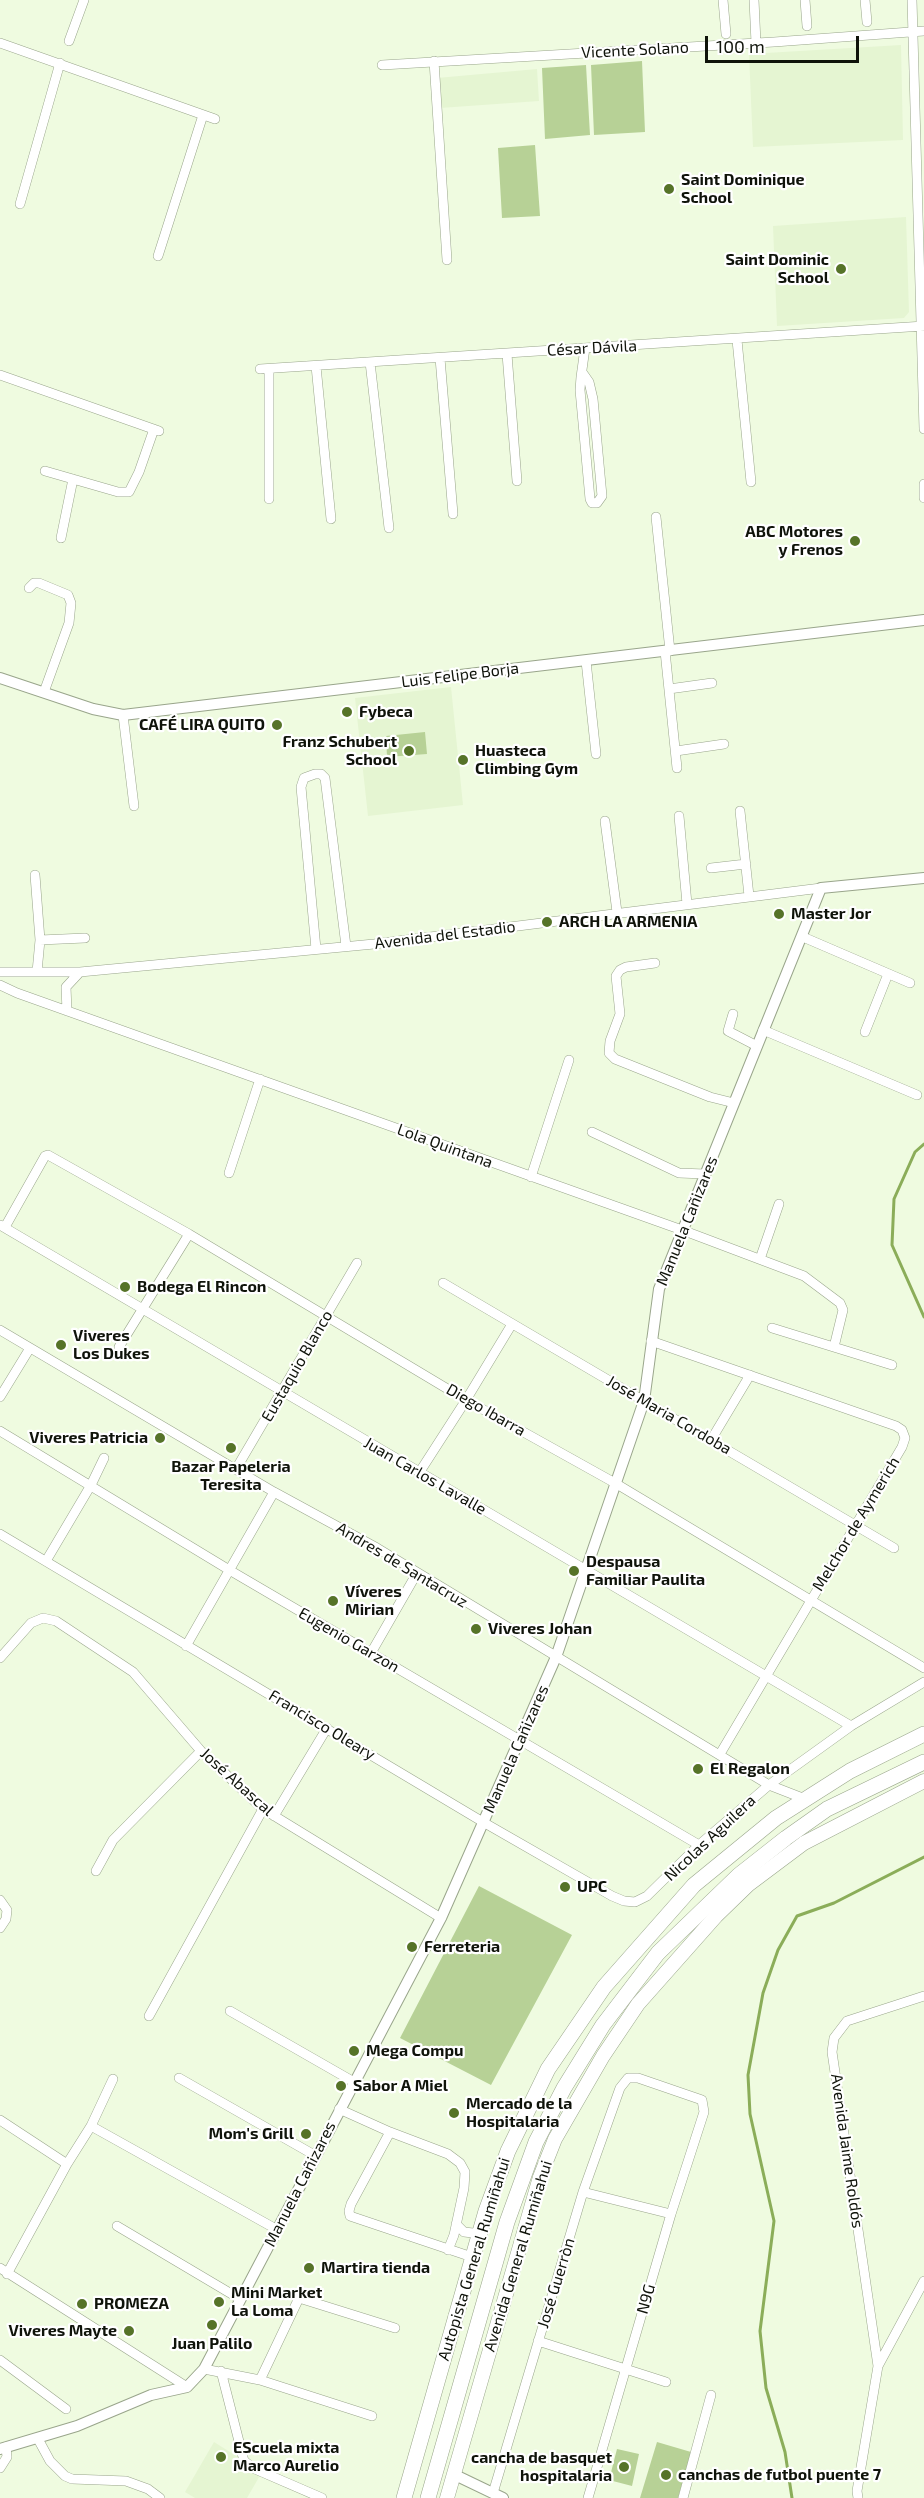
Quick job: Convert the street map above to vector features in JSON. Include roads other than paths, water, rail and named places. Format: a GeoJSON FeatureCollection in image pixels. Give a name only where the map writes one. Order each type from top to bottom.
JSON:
{"type":"FeatureCollection","features":[{"type":"Feature","properties":{"kind":"highway","name":"Autopista General Rumiñahui"},"geometry":{"type":"LineString","coordinates":[[404,2498],[480,2231],[508,2151],[548,2069],[604,1987],[694,1885],[754,1834],[805,1799],[850,1771],[924,1734]]}},
{"type":"Feature","properties":{"kind":"highway","name":"Autopista General Rumiñahui"},"geometry":{"type":"LineString","coordinates":[[428,2498],[507,2222],[536,2142],[564,2088],[603,2025],[658,1953],[739,1875],[827,1809],[924,1762]]}},
{"type":"Feature","properties":{"kind":"main road","name":"Avenida General Rumiñahui"},"geometry":{"type":"LineString","coordinates":[[447,2498],[540,2177],[555,2139],[572,2107],[625,2023],[638,2004],[708,1924],[748,1885],[804,1843],[924,1781]]}},
{"type":"Feature","properties":{"kind":"street"},"geometry":{"type":"LineString","coordinates":[[69,41],[84,0]]}},
{"type":"Feature","properties":{"kind":"street"},"geometry":{"type":"LineString","coordinates":[[723,0],[726,34]]}},
{"type":"Feature","properties":{"kind":"street"},"geometry":{"type":"LineString","coordinates":[[754,0],[756,44]]}},
{"type":"Feature","properties":{"kind":"street"},"geometry":{"type":"LineString","coordinates":[[806,0],[807,26]]}},
{"type":"Feature","properties":{"kind":"street"},"geometry":{"type":"LineString","coordinates":[[865,0],[867,22]]}},
{"type":"Feature","properties":{"kind":"street"},"geometry":{"type":"LineString","coordinates":[[912,0],[920,189],[924,429]]}},
{"type":"Feature","properties":{"kind":"street","name":"Vicente Solano"},"geometry":{"type":"LineString","coordinates":[[382,65],[756,44],[924,31]]}},
{"type":"Feature","properties":{"kind":"street"},"geometry":{"type":"LineString","coordinates":[[0,42],[215,119]]}},
{"type":"Feature","properties":{"kind":"street"},"geometry":{"type":"LineString","coordinates":[[435,61],[447,260]]}},
{"type":"Feature","properties":{"kind":"street"},"geometry":{"type":"LineString","coordinates":[[20,204],[60,63]]}},
{"type":"Feature","properties":{"kind":"street"},"geometry":{"type":"LineString","coordinates":[[158,256],[203,115]]}},
{"type":"Feature","properties":{"kind":"street","name":"César Dávila"},"geometry":{"type":"LineString","coordinates":[[269,499],[264,369],[923,327]]}},
{"type":"Feature","properties":{"kind":"street"},"geometry":{"type":"LineString","coordinates":[[737,340],[751,482]]}},
{"type":"Feature","properties":{"kind":"street"},"geometry":{"type":"LineString","coordinates":[[582,372],[589,382],[593,399],[602,496],[597,503],[592,503],[591,499],[580,390],[582,372],[585,348]]}},
{"type":"Feature","properties":{"kind":"street"},"geometry":{"type":"LineString","coordinates":[[507,354],[517,481]]}},
{"type":"Feature","properties":{"kind":"street"},"geometry":{"type":"LineString","coordinates":[[440,358],[453,514]]}},
{"type":"Feature","properties":{"kind":"street"},"geometry":{"type":"LineString","coordinates":[[370,362],[389,528]]}},
{"type":"Feature","properties":{"kind":"street"},"geometry":{"type":"LineString","coordinates":[[316,366],[332,519]]}},
{"type":"Feature","properties":{"kind":"street"},"geometry":{"type":"LineString","coordinates":[[0,375],[156,430],[129,492],[118,492],[45,471]]}},
{"type":"Feature","properties":{"kind":"street"},"geometry":{"type":"LineString","coordinates":[[62,538],[74,479]]}},
{"type":"Feature","properties":{"kind":"street"},"geometry":{"type":"LineString","coordinates":[[924,484],[924,498]]}},
{"type":"Feature","properties":{"kind":"street"},"geometry":{"type":"LineString","coordinates":[[656,517],[677,768]]}},
{"type":"Feature","properties":{"kind":"street"},"geometry":{"type":"LineString","coordinates":[[29,588],[34,583],[39,583],[68,595],[71,603],[69,623],[44,692]]}},
{"type":"Feature","properties":{"kind":"street","name":"Luis Felipe Borja"},"geometry":{"type":"LineString","coordinates":[[0,678],[93,709],[123,715],[924,620]]}},
{"type":"Feature","properties":{"kind":"street"},"geometry":{"type":"LineString","coordinates":[[586,661],[596,754]]}},
{"type":"Feature","properties":{"kind":"street"},"geometry":{"type":"LineString","coordinates":[[669,689],[712,683]]}},
{"type":"Feature","properties":{"kind":"street"},"geometry":{"type":"LineString","coordinates":[[123,715],[134,806]]}},
{"type":"Feature","properties":{"kind":"street"},"geometry":{"type":"LineString","coordinates":[[676,751],[724,744]]}},
{"type":"Feature","properties":{"kind":"street"},"geometry":{"type":"LineString","coordinates":[[316,949],[301,787],[304,778],[315,774],[321,774],[325,778],[346,946]]}},
{"type":"Feature","properties":{"kind":"street"},"geometry":{"type":"LineString","coordinates":[[740,811],[749,896]]}},
{"type":"Feature","properties":{"kind":"street"},"geometry":{"type":"LineString","coordinates":[[679,816],[687,904]]}},
{"type":"Feature","properties":{"kind":"street"},"geometry":{"type":"LineString","coordinates":[[605,821],[617,912]]}},
{"type":"Feature","properties":{"kind":"street"},"geometry":{"type":"LineString","coordinates":[[711,868],[746,864]]}},
{"type":"Feature","properties":{"kind":"street"},"geometry":{"type":"LineString","coordinates":[[36,876],[40,940],[37,972]]}},
{"type":"Feature","properties":{"kind":"street","name":"Avenida del Estadio"},"geometry":{"type":"LineString","coordinates":[[0,972],[80,972],[346,946],[749,896],[924,878]]}},
{"type":"Feature","properties":{"kind":"street","name":"Manuela Cañizares"},"geometry":{"type":"LineString","coordinates":[[187,2387],[204,2369],[441,1918],[521,1741],[556,1657],[644,1401],[659,1289],[821,888]]}},
{"type":"Feature","properties":{"kind":"street"},"geometry":{"type":"LineString","coordinates":[[803,937],[910,983]]}},
{"type":"Feature","properties":{"kind":"street"},"geometry":{"type":"LineString","coordinates":[[40,940],[85,938]]}},
{"type":"Feature","properties":{"kind":"street"},"geometry":{"type":"LineString","coordinates":[[655,963],[626,967],[616,976],[620,1014],[610,1041],[609,1053],[615,1059],[710,1097],[734,1103]]}},
{"type":"Feature","properties":{"kind":"street"},"geometry":{"type":"LineString","coordinates":[[67,1011],[66,987],[80,972]]}},
{"type":"Feature","properties":{"kind":"street"},"geometry":{"type":"LineString","coordinates":[[865,1032],[888,974]]}},
{"type":"Feature","properties":{"kind":"street","name":"Lola Quintana"},"geometry":{"type":"LineString","coordinates":[[0,985],[804,1276],[840,1303],[843,1310],[843,1319],[834,1347]]}},
{"type":"Feature","properties":{"kind":"street"},"geometry":{"type":"LineString","coordinates":[[733,1014],[728,1031],[757,1046]]}},
{"type":"Feature","properties":{"kind":"street"},"geometry":{"type":"LineString","coordinates":[[763,1030],[917,1095]]}},
{"type":"Feature","properties":{"kind":"street"},"geometry":{"type":"LineString","coordinates":[[531,1177],[569,1060]]}},
{"type":"Feature","properties":{"kind":"street"},"geometry":{"type":"LineString","coordinates":[[229,1173],[260,1079]]}},
{"type":"Feature","properties":{"kind":"street"},"geometry":{"type":"LineString","coordinates":[[592,1132],[679,1173],[705,1174]]}},
{"type":"Feature","properties":{"kind":"street","name":"Diego Ibarra"},"geometry":{"type":"LineString","coordinates":[[2,1226],[46,1155],[189,1234],[466,1400],[615,1483],[924,1668]]}},
{"type":"Feature","properties":{"kind":"street"},"geometry":{"type":"LineString","coordinates":[[759,1259],[779,1204]]}},
{"type":"Feature","properties":{"kind":"street","name":"Juan Carlos Lavalle"},"geometry":{"type":"LineString","coordinates":[[2,1226],[851,1726]]}},
{"type":"Feature","properties":{"kind":"street"},"geometry":{"type":"LineString","coordinates":[[119,1347],[189,1234]]}},
{"type":"Feature","properties":{"kind":"street","name":"Eustaquio Blanco"},"geometry":{"type":"LineString","coordinates":[[237,1469],[357,1263]]}},
{"type":"Feature","properties":{"kind":"street","name":"José Maria Cordoba"},"geometry":{"type":"LineString","coordinates":[[443,1283],[894,1548]]}},
{"type":"Feature","properties":{"kind":"street"},"geometry":{"type":"LineString","coordinates":[[419,1473],[512,1324]]}},
{"type":"Feature","properties":{"kind":"street"},"geometry":{"type":"LineString","coordinates":[[772,1328],[892,1365]]}},
{"type":"Feature","properties":{"kind":"street","name":"Andres de Santacruz"},"geometry":{"type":"LineString","coordinates":[[0,1330],[274,1492],[417,1573],[769,1785],[805,1799]]}},
{"type":"Feature","properties":{"kind":"street","name":"Melchor de Aymerich"},"geometry":{"type":"LineString","coordinates":[[651,1341],[888,1423],[902,1430],[904,1442],[720,1754]]}},
{"type":"Feature","properties":{"kind":"street"},"geometry":{"type":"LineString","coordinates":[[0,1397],[30,1348]]}},
{"type":"Feature","properties":{"kind":"street"},"geometry":{"type":"LineString","coordinates":[[711,1440],[750,1375]]}},
{"type":"Feature","properties":{"kind":"street","name":"Eugenio Garzon"},"geometry":{"type":"LineString","coordinates":[[0,1431],[231,1571],[699,1845]]}},
{"type":"Feature","properties":{"kind":"street"},"geometry":{"type":"LineString","coordinates":[[46,1561],[91,1485],[104,1458]]}},
{"type":"Feature","properties":{"kind":"street"},"geometry":{"type":"LineString","coordinates":[[186,1646],[231,1571],[274,1492]]}},
{"type":"Feature","properties":{"kind":"street","name":"Francisco Oleary"},"geometry":{"type":"LineString","coordinates":[[0,1534],[616,1899],[632,1902],[647,1896]]}},
{"type":"Feature","properties":{"kind":"street"},"geometry":{"type":"LineString","coordinates":[[371,1653],[417,1573]]}},
{"type":"Feature","properties":{"kind":"street","name":"José Abascal"},"geometry":{"type":"LineString","coordinates":[[0,1658],[31,1623],[43,1618],[56,1621],[133,1672],[201,1751],[263,1809],[441,1918]]}},
{"type":"Feature","properties":{"kind":"street","name":"Nicolas Aguilera"},"geometry":{"type":"LineString","coordinates":[[647,1896],[699,1845],[769,1785],[851,1726],[924,1682]]}},
{"type":"Feature","properties":{"kind":"street"},"geometry":{"type":"LineString","coordinates":[[274,1816],[327,1728]]}},
{"type":"Feature","properties":{"kind":"street"},"geometry":{"type":"LineString","coordinates":[[96,1871],[113,1840],[201,1751]]}},
{"type":"Feature","properties":{"kind":"street"},"geometry":{"type":"LineString","coordinates":[[149,2016],[263,1809]]}},
{"type":"Feature","properties":{"kind":"street"},"geometry":{"type":"LineString","coordinates":[[0,1928],[6,1919],[7,1910],[1,1901]]}},
{"type":"Feature","properties":{"kind":"street","name":"Avenida Jaime Roldós"},"geometry":{"type":"LineString","coordinates":[[858,2498],[857,2492],[878,2366],[832,2052],[834,2038],[847,2021],[924,1996]]}},
{"type":"Feature","properties":{"kind":"street"},"geometry":{"type":"LineString","coordinates":[[230,2011],[354,2082]]}},
{"type":"Feature","properties":{"kind":"street"},"geometry":{"type":"LineString","coordinates":[[179,2078],[316,2156]]}},
{"type":"Feature","properties":{"kind":"street","name":"José Guerròn"},"geometry":{"type":"LineString","coordinates":[[493,2493],[583,2192],[620,2088],[628,2078],[638,2078],[702,2100]]}},
{"type":"Feature","properties":{"kind":"street"},"geometry":{"type":"LineString","coordinates":[[113,2079],[91,2126],[4,2271],[187,2387]]}},
{"type":"Feature","properties":{"kind":"street","name":"N9G"},"geometry":{"type":"LineString","coordinates":[[588,2498],[671,2214],[704,2112],[702,2100]]}},
{"type":"Feature","properties":{"kind":"street"},"geometry":{"type":"LineString","coordinates":[[339,2109],[448,2154],[460,2163],[465,2179],[454,2235],[448,2250]]}},
{"type":"Feature","properties":{"kind":"street"},"geometry":{"type":"LineString","coordinates":[[0,2120],[67,2164]]}},
{"type":"Feature","properties":{"kind":"street"},"geometry":{"type":"LineString","coordinates":[[91,2126],[276,2229]]}},
{"type":"Feature","properties":{"kind":"street"},"geometry":{"type":"LineString","coordinates":[[390,2132],[351,2204],[349,2214],[355,2219],[472,2257]]}},
{"type":"Feature","properties":{"kind":"street"},"geometry":{"type":"LineString","coordinates":[[583,2192],[671,2214]]}},
{"type":"Feature","properties":{"kind":"street"},"geometry":{"type":"LineString","coordinates":[[456,2224],[464,2232],[480,2231]]}},
{"type":"Feature","properties":{"kind":"street"},"geometry":{"type":"LineString","coordinates":[[117,2226],[240,2299]]}},
{"type":"Feature","properties":{"kind":"street","name":"Avenida Jaime Roldós"},"geometry":{"type":"LineString","coordinates":[[878,2366],[924,2281]]}},
{"type":"Feature","properties":{"kind":"street"},"geometry":{"type":"LineString","coordinates":[[260,2380],[299,2298],[395,2328]]}},
{"type":"Feature","properties":{"kind":"street"},"geometry":{"type":"LineString","coordinates":[[538,2341],[666,2382]]}},
{"type":"Feature","properties":{"kind":"street"},"geometry":{"type":"LineString","coordinates":[[0,2360],[66,2409]]}},
{"type":"Feature","properties":{"kind":"street"},"geometry":{"type":"LineString","coordinates":[[204,2369],[260,2380],[372,2416]]}},
{"type":"Feature","properties":{"kind":"street"},"geometry":{"type":"LineString","coordinates":[[220,2371],[244,2461],[255,2469],[322,2498]]}},
{"type":"Feature","properties":{"kind":"street"},"geometry":{"type":"LineString","coordinates":[[0,2468],[7,2457],[3,2448],[38,2439],[151,2395],[187,2387]]}},
{"type":"Feature","properties":{"kind":"street"},"geometry":{"type":"LineString","coordinates":[[683,2498],[711,2395]]}},
{"type":"Feature","properties":{"kind":"street"},"geometry":{"type":"LineString","coordinates":[[38,2439],[50,2461],[65,2476],[72,2479],[126,2481],[148,2489],[160,2498]]}},
{"type":"Feature","properties":{"kind":"street"},"geometry":{"type":"LineString","coordinates":[[453,2474],[504,2498]]}},
{"type":"Feature","properties":{"kind":"waterway"},"geometry":{"type":"LineString","coordinates":[[924,1144],[915,1152],[894,1199],[892,1245],[924,1317]]}},
{"type":"Feature","properties":{"kind":"waterway"},"geometry":{"type":"LineString","coordinates":[[792,2498],[785,2452],[766,2388],[760,2331],[774,2221],[750,2114],[748,2075],[763,1993],[778,1950],[797,1916],[834,1903],[924,1857]]}},
{"type":"Feature","properties":{"kind":"place","name":"Saint Dominique School"},"geometry":{"type":"Point","coordinates":[669,189]}},
{"type":"Feature","properties":{"kind":"place","name":"Saint Dominic School"},"geometry":{"type":"Point","coordinates":[841,269]}},
{"type":"Feature","properties":{"kind":"place","name":"ABC Motores y Frenos"},"geometry":{"type":"Point","coordinates":[855,541]}},
{"type":"Feature","properties":{"kind":"place","name":"Fybeca"},"geometry":{"type":"Point","coordinates":[347,712]}},
{"type":"Feature","properties":{"kind":"place","name":"CAFÉ LIRA QUITO"},"geometry":{"type":"Point","coordinates":[277,725]}},
{"type":"Feature","properties":{"kind":"place","name":"Franz Schubert School"},"geometry":{"type":"Point","coordinates":[409,751]}},
{"type":"Feature","properties":{"kind":"place","name":"Huasteca Climbing Gym"},"geometry":{"type":"Point","coordinates":[463,760]}},
{"type":"Feature","properties":{"kind":"place","name":"Master Jor"},"geometry":{"type":"Point","coordinates":[779,914]}},
{"type":"Feature","properties":{"kind":"place","name":"ARCH LA ARMENIA"},"geometry":{"type":"Point","coordinates":[547,922]}},
{"type":"Feature","properties":{"kind":"place","name":"Bodega El Rincon"},"geometry":{"type":"Point","coordinates":[125,1287]}},
{"type":"Feature","properties":{"kind":"place","name":"Viveres Los Dukes"},"geometry":{"type":"Point","coordinates":[61,1345]}},
{"type":"Feature","properties":{"kind":"place","name":"Viveres Patricia"},"geometry":{"type":"Point","coordinates":[160,1438]}},
{"type":"Feature","properties":{"kind":"place","name":"Bazar Papeleria Teresita"},"geometry":{"type":"Point","coordinates":[231,1448]}},
{"type":"Feature","properties":{"kind":"place","name":"Despausa Familiar Paulita"},"geometry":{"type":"Point","coordinates":[574,1571]}},
{"type":"Feature","properties":{"kind":"place","name":"Víveres Mirian"},"geometry":{"type":"Point","coordinates":[333,1601]}},
{"type":"Feature","properties":{"kind":"place","name":"Viveres Johan"},"geometry":{"type":"Point","coordinates":[476,1629]}},
{"type":"Feature","properties":{"kind":"place","name":"El Regalon"},"geometry":{"type":"Point","coordinates":[698,1769]}},
{"type":"Feature","properties":{"kind":"place","name":"UPC"},"geometry":{"type":"Point","coordinates":[565,1887]}},
{"type":"Feature","properties":{"kind":"place","name":"Ferreteria"},"geometry":{"type":"Point","coordinates":[412,1947]}},
{"type":"Feature","properties":{"kind":"place","name":"Mega Compu"},"geometry":{"type":"Point","coordinates":[354,2051]}},
{"type":"Feature","properties":{"kind":"place","name":"Sabor A Miel"},"geometry":{"type":"Point","coordinates":[341,2086]}},
{"type":"Feature","properties":{"kind":"place","name":"Mercado de la Hospitalaria"},"geometry":{"type":"Point","coordinates":[454,2113]}},
{"type":"Feature","properties":{"kind":"place","name":"Mom's Grill"},"geometry":{"type":"Point","coordinates":[306,2134]}},
{"type":"Feature","properties":{"kind":"place","name":"Martira tienda"},"geometry":{"type":"Point","coordinates":[309,2268]}},
{"type":"Feature","properties":{"kind":"place","name":"Mini Market La Loma"},"geometry":{"type":"Point","coordinates":[219,2302]}},
{"type":"Feature","properties":{"kind":"place","name":"PROMEZA"},"geometry":{"type":"Point","coordinates":[82,2304]}},
{"type":"Feature","properties":{"kind":"place","name":"Juan Palilo"},"geometry":{"type":"Point","coordinates":[212,2325]}},
{"type":"Feature","properties":{"kind":"place","name":"Viveres Mayte"},"geometry":{"type":"Point","coordinates":[129,2331]}},
{"type":"Feature","properties":{"kind":"place","name":"EScuela mixta Marco Aurelio"},"geometry":{"type":"Point","coordinates":[221,2457]}},
{"type":"Feature","properties":{"kind":"place","name":"cancha de basquet hospitalaria"},"geometry":{"type":"Point","coordinates":[624,2467]}},
{"type":"Feature","properties":{"kind":"place","name":"canchas de futbol puente 7"},"geometry":{"type":"Point","coordinates":[666,2475]}}]}
